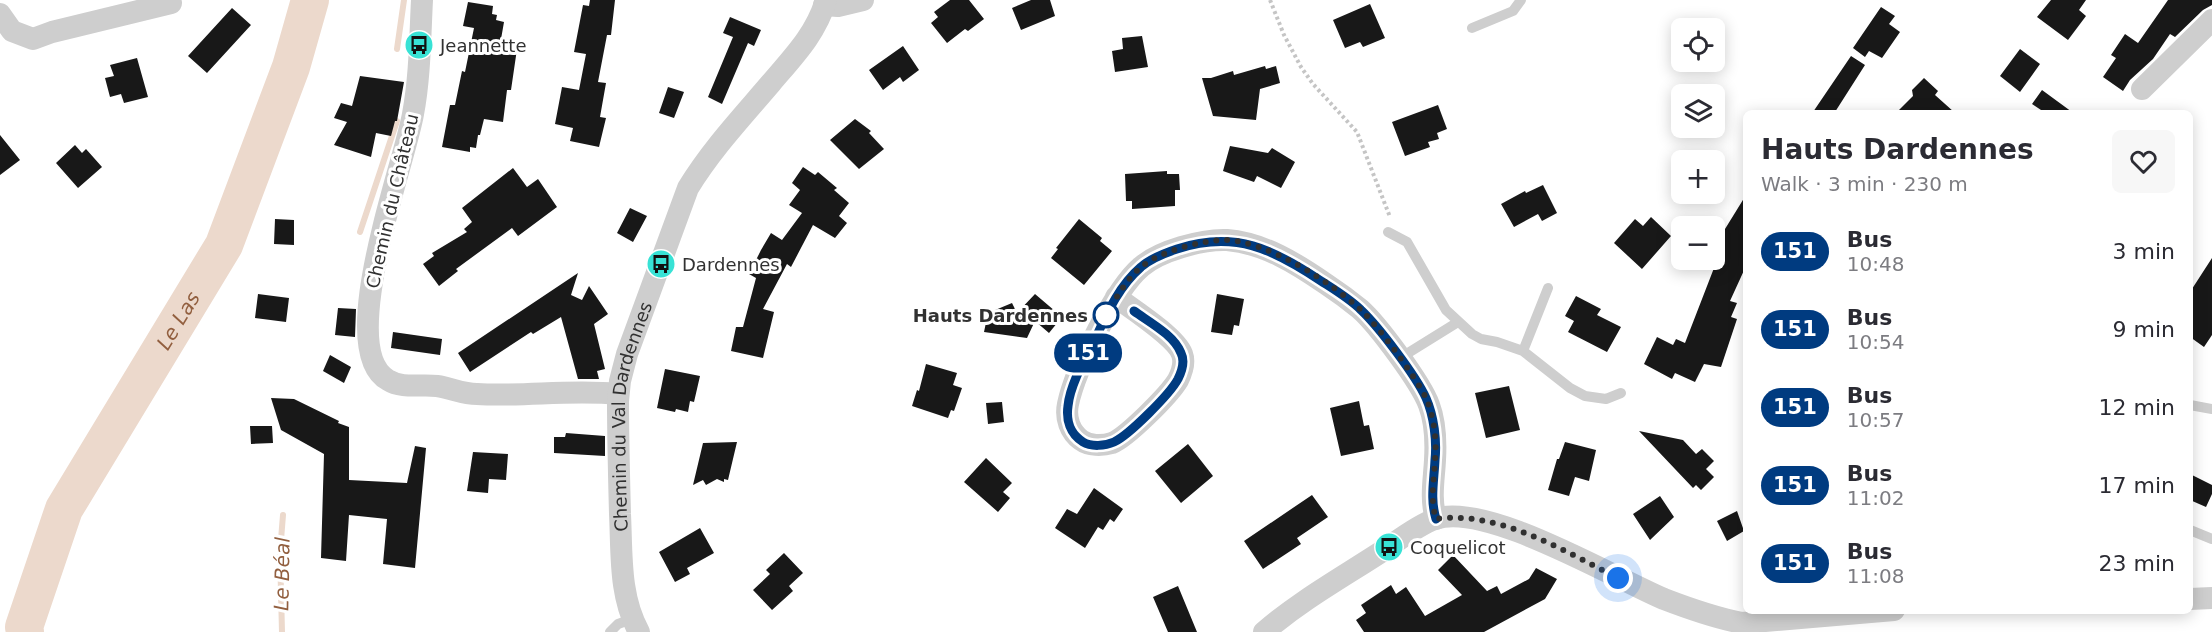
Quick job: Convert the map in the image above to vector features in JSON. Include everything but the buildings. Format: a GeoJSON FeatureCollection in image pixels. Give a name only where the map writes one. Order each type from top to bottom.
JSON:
{"type":"FeatureCollection","features":[{"type":"Feature","properties":{"kind":"street","name":"Chemin du Château"},"geometry":{"type":"LineString","coordinates":[[422,0],[413,115],[385,216],[369,299],[373,363],[377,372],[400,385],[437,386],[466,393],[618,394]]}},
{"type":"Feature","properties":{"kind":"street"},"geometry":{"type":"LineString","coordinates":[[825,3],[838,6],[863,0]]}},
{"type":"Feature","properties":{"kind":"street"},"geometry":{"type":"LineString","coordinates":[[0,14],[12,31],[33,39],[52,32],[171,3]]}},
{"type":"Feature","properties":{"kind":"street","name":"Chemin du Val Dardennes"},"geometry":{"type":"LineString","coordinates":[[635,626],[624,594],[618,394],[627,354],[688,188],[698,171],[733,127],[810,37],[825,3]]}},
{"type":"Feature","properties":{"kind":"street"},"geometry":{"type":"LineString","coordinates":[[2142,89],[2212,20]]}},
{"type":"Feature","properties":{"kind":"street"},"geometry":{"type":"LineString","coordinates":[[1116,297],[1171,339],[1182,355],[1183,366],[1172,389],[1125,435],[1113,442],[1090,445],[1082,441],[1070,429],[1068,405],[1079,371],[1116,297],[1141,267],[1162,254],[1195,244],[1225,240],[1252,245],[1292,262],[1361,310],[1424,394],[1430,408],[1436,458],[1432,500],[1436,519]]}},
{"type":"Feature","properties":{"kind":"street"},"geometry":{"type":"LineString","coordinates":[[1264,632],[1308,600],[1436,519],[1461,517],[1477,519],[1515,530],[1664,599],[1720,619],[1742,623],[1853,614]]}},
{"type":"Feature","properties":{"kind":"street"},"geometry":{"type":"LineString","coordinates":[[2193,599],[2212,598]]}},
{"type":"Feature","properties":{"kind":"lane"},"geometry":{"type":"LineString","coordinates":[[1472,28],[1513,10],[1521,0]]}},
{"type":"Feature","properties":{"kind":"lane"},"geometry":{"type":"LineString","coordinates":[[1394,234],[1407,242],[1446,309],[1472,334],[1523,351],[1570,388],[1585,396],[1606,399],[1621,393]]}},
{"type":"Feature","properties":{"kind":"lane"},"geometry":{"type":"LineString","coordinates":[[1523,351],[1548,288]]}},
{"type":"Feature","properties":{"kind":"lane"},"geometry":{"type":"LineString","coordinates":[[1399,358],[1458,322]]}},
{"type":"Feature","properties":{"kind":"lane"},"geometry":{"type":"LineString","coordinates":[[2193,405],[2212,408]]}},
{"type":"Feature","properties":{"kind":"lane"},"geometry":{"type":"LineString","coordinates":[[2193,531],[2212,539]]}},
{"type":"Feature","properties":{"kind":"lane"},"geometry":{"type":"LineString","coordinates":[[610,632],[618,624],[635,626]]}},
{"type":"Feature","properties":{"kind":"path"},"geometry":{"type":"LineString","coordinates":[[1270,0],[1284,35],[1301,67],[1313,84],[1357,132],[1394,234]]}},
{"type":"Feature","properties":{"kind":"waterway","name":"Le Las"},"geometry":{"type":"LineString","coordinates":[[25,632],[24,627],[64,509],[224,245],[291,67],[310,0]]}},
{"type":"Feature","properties":{"kind":"waterway","name":"Le Béal"},"geometry":{"type":"LineString","coordinates":[[397,49],[404,0]]}},
{"type":"Feature","properties":{"kind":"waterway","name":"Le Béal"},"geometry":{"type":"LineString","coordinates":[[360,232],[397,121]]}},
{"type":"Feature","properties":{"kind":"waterway","name":"Le Béal"},"geometry":{"type":"LineString","coordinates":[[282,632],[280,552],[283,515]]}},
{"type":"Feature","properties":{"kind":"bus line","name":"151"},"geometry":{"type":"LineString","coordinates":[[1134,311],[1171,339],[1179,348],[1183,366],[1179,378],[1172,389],[1125,435],[1102,445],[1090,445],[1082,441],[1070,429],[1068,405],[1079,371],[1106,315],[1131,277],[1149,261],[1162,254],[1195,244],[1225,240],[1252,245],[1292,262],[1345,297],[1373,323],[1408,370],[1424,394],[1430,408],[1436,458],[1432,508],[1436,519]]}},
{"type":"Feature","properties":{"kind":"place","name":"Jeannette"},"geometry":{"type":"Point","coordinates":[419,45]}},
{"type":"Feature","properties":{"kind":"place","name":"Dardennes"},"geometry":{"type":"Point","coordinates":[661,264]}},
{"type":"Feature","properties":{"kind":"place","name":"Hauts Dardennes"},"geometry":{"type":"Point","coordinates":[1106,315]}},
{"type":"Feature","properties":{"kind":"place","name":"Coquelicot"},"geometry":{"type":"Point","coordinates":[1389,547]}},
{"type":"Feature","properties":{"kind":"route"},"geometry":{"type":"LineString","coordinates":[[1106,315],[1119,293],[1141,267],[1162,254],[1195,244],[1225,240],[1238,242],[1252,245],[1292,262],[1361,310],[1391,347],[1424,394],[1430,408],[1434,432],[1436,458],[1432,508],[1436,519],[1461,517],[1477,519],[1515,530],[1618,578]]}}]}
